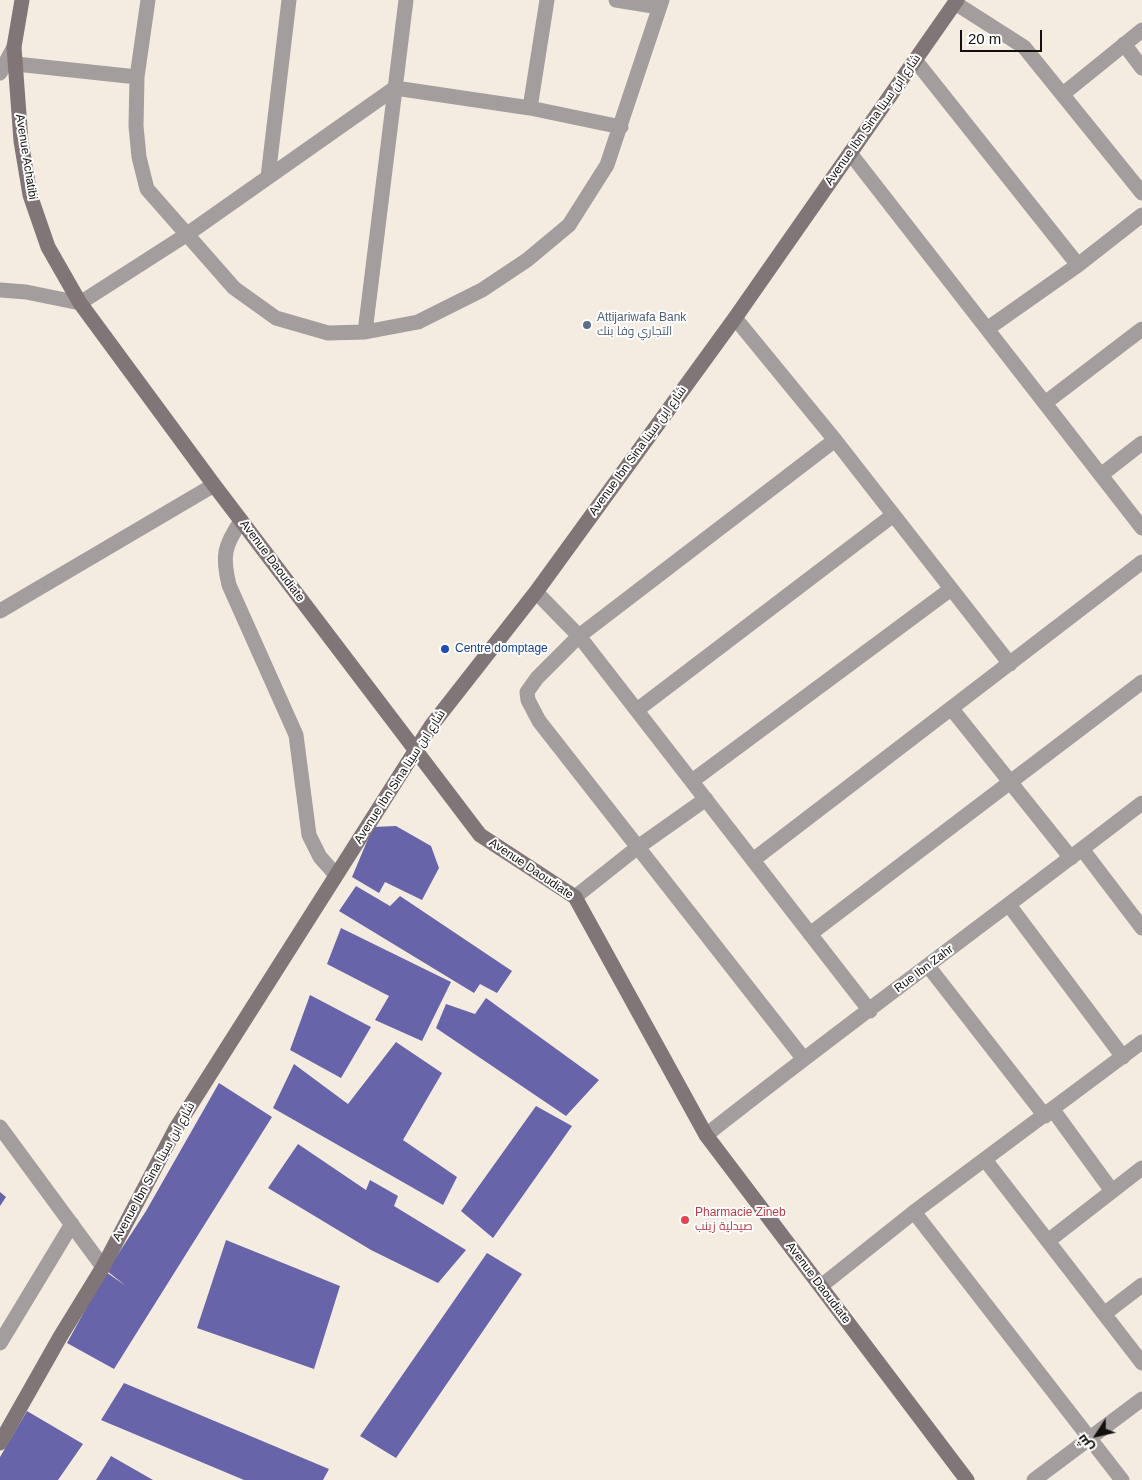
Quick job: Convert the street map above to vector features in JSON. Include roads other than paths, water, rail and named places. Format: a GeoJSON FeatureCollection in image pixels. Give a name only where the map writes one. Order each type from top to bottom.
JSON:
{"type":"FeatureCollection","features":[{"type":"Feature","properties":{"kind":"street","name":"Avenue Achatibi"},"geometry":{"type":"LineString","coordinates":[[22,0],[14,47],[21,141],[30,195],[48,247],[80,303]]}},
{"type":"Feature","properties":{"kind":"street"},"geometry":{"type":"LineString","coordinates":[[148,0],[137,77],[136,126],[139,157],[147,189],[234,288],[276,318],[328,333],[365,332],[418,322],[482,290],[527,260],[568,225],[607,165],[660,3],[616,0]]}},
{"type":"Feature","properties":{"kind":"street"},"geometry":{"type":"LineString","coordinates":[[268,177],[289,0]]}},
{"type":"Feature","properties":{"kind":"street"},"geometry":{"type":"LineString","coordinates":[[365,332],[406,0]]}},
{"type":"Feature","properties":{"kind":"street"},"geometry":{"type":"LineString","coordinates":[[530,108],[547,0]]}},
{"type":"Feature","properties":{"kind":"street"},"geometry":{"type":"LineString","coordinates":[[956,2],[1024,47],[1142,193]]}},
{"type":"Feature","properties":{"kind":"street","name":"Avenue Ibn Sina شارع ابن سينا"},"geometry":{"type":"LineString","coordinates":[[0,1443],[60,1337],[103,1267],[176,1128],[414,751],[431,726],[536,592],[735,318],[956,2]]}},
{"type":"Feature","properties":{"kind":"street"},"geometry":{"type":"LineString","coordinates":[[1063,94],[1142,30]]}},
{"type":"Feature","properties":{"kind":"street"},"geometry":{"type":"LineString","coordinates":[[1124,44],[1142,68]]}},
{"type":"Feature","properties":{"kind":"street"},"geometry":{"type":"LineString","coordinates":[[0,73],[14,47]]}},
{"type":"Feature","properties":{"kind":"street"},"geometry":{"type":"LineString","coordinates":[[916,60],[1078,265]]}},
{"type":"Feature","properties":{"kind":"street"},"geometry":{"type":"LineString","coordinates":[[16,64],[137,77]]}},
{"type":"Feature","properties":{"kind":"street"},"geometry":{"type":"LineString","coordinates":[[0,290],[26,292],[80,303],[186,235],[396,88],[530,108],[621,126]]}},
{"type":"Feature","properties":{"kind":"street"},"geometry":{"type":"LineString","coordinates":[[850,153],[1142,528]]}},
{"type":"Feature","properties":{"kind":"street"},"geometry":{"type":"LineString","coordinates":[[987,329],[1078,265],[1142,215]]}},
{"type":"Feature","properties":{"kind":"street","name":"Avenue Daoudiate"},"geometry":{"type":"LineString","coordinates":[[80,303],[241,521],[414,751],[480,835],[575,897],[706,1135],[966,1480]]}},
{"type":"Feature","properties":{"kind":"street"},"geometry":{"type":"LineString","coordinates":[[735,318],[834,440],[1010,664]]}},
{"type":"Feature","properties":{"kind":"street"},"geometry":{"type":"LineString","coordinates":[[1045,403],[1142,329]]}},
{"type":"Feature","properties":{"kind":"street"},"geometry":{"type":"LineString","coordinates":[[803,1058],[539,721],[528,700],[527,692],[537,678],[580,636],[834,440]]}},
{"type":"Feature","properties":{"kind":"street"},"geometry":{"type":"LineString","coordinates":[[1101,475],[1142,443]]}},
{"type":"Feature","properties":{"kind":"street"},"geometry":{"type":"LineString","coordinates":[[0,611],[214,485]]}},
{"type":"Feature","properties":{"kind":"street"},"geometry":{"type":"LineString","coordinates":[[637,710],[892,516]]}},
{"type":"Feature","properties":{"kind":"street"},"geometry":{"type":"LineString","coordinates":[[241,521],[232,534],[223,560],[229,585],[296,735],[309,835],[320,857],[336,875]]}},
{"type":"Feature","properties":{"kind":"street"},"geometry":{"type":"LineString","coordinates":[[753,860],[1142,562]]}},
{"type":"Feature","properties":{"kind":"street"},"geometry":{"type":"LineString","coordinates":[[692,781],[951,588]]}},
{"type":"Feature","properties":{"kind":"street"},"geometry":{"type":"LineString","coordinates":[[536,592],[580,636],[870,1011]]}},
{"type":"Feature","properties":{"kind":"street"},"geometry":{"type":"LineString","coordinates":[[810,934],[1142,682]]}},
{"type":"Feature","properties":{"kind":"street"},"geometry":{"type":"LineString","coordinates":[[951,708],[1011,782],[1142,928]]}},
{"type":"Feature","properties":{"kind":"street"},"geometry":{"type":"LineString","coordinates":[[575,897],[638,847],[706,800]]}},
{"type":"Feature","properties":{"kind":"street","name":"Rue Ibn Zahr"},"geometry":{"type":"LineString","coordinates":[[706,1135],[803,1058],[870,1011],[1142,803]]}},
{"type":"Feature","properties":{"kind":"street"},"geometry":{"type":"LineString","coordinates":[[1009,905],[1123,1057]]}},
{"type":"Feature","properties":{"kind":"street"},"geometry":{"type":"LineString","coordinates":[[928,966],[1112,1191]]}},
{"type":"Feature","properties":{"kind":"street"},"geometry":{"type":"LineString","coordinates":[[820,1286],[914,1212],[986,1161],[1142,1042]]}},
{"type":"Feature","properties":{"kind":"street"},"geometry":{"type":"LineString","coordinates":[[0,1127],[103,1267]]}},
{"type":"Feature","properties":{"kind":"street"},"geometry":{"type":"LineString","coordinates":[[986,1161],[1142,1363]]}},
{"type":"Feature","properties":{"kind":"street"},"geometry":{"type":"LineString","coordinates":[[1048,1241],[1142,1168]]}},
{"type":"Feature","properties":{"kind":"street"},"geometry":{"type":"LineString","coordinates":[[914,1212],[1122,1480]]}},
{"type":"Feature","properties":{"kind":"street"},"geometry":{"type":"LineString","coordinates":[[0,1343],[72,1224]]}},
{"type":"Feature","properties":{"kind":"street"},"geometry":{"type":"LineString","coordinates":[[1104,1314],[1142,1285]]}},
{"type":"Feature","properties":{"kind":"street"},"geometry":{"type":"LineString","coordinates":[[1034,1480],[1142,1399]]}},
{"type":"Feature","properties":{"kind":"place","name":"Attijariwafa Bank التجاري وفا بنك"},"geometry":{"type":"Point","coordinates":[587,325]}},
{"type":"Feature","properties":{"kind":"place","name":"Centre domptage"},"geometry":{"type":"Point","coordinates":[445,649]}},
{"type":"Feature","properties":{"kind":"place","name":"Pharmacie Zineb صيدلية زينب"},"geometry":{"type":"Point","coordinates":[685,1220]}}]}
